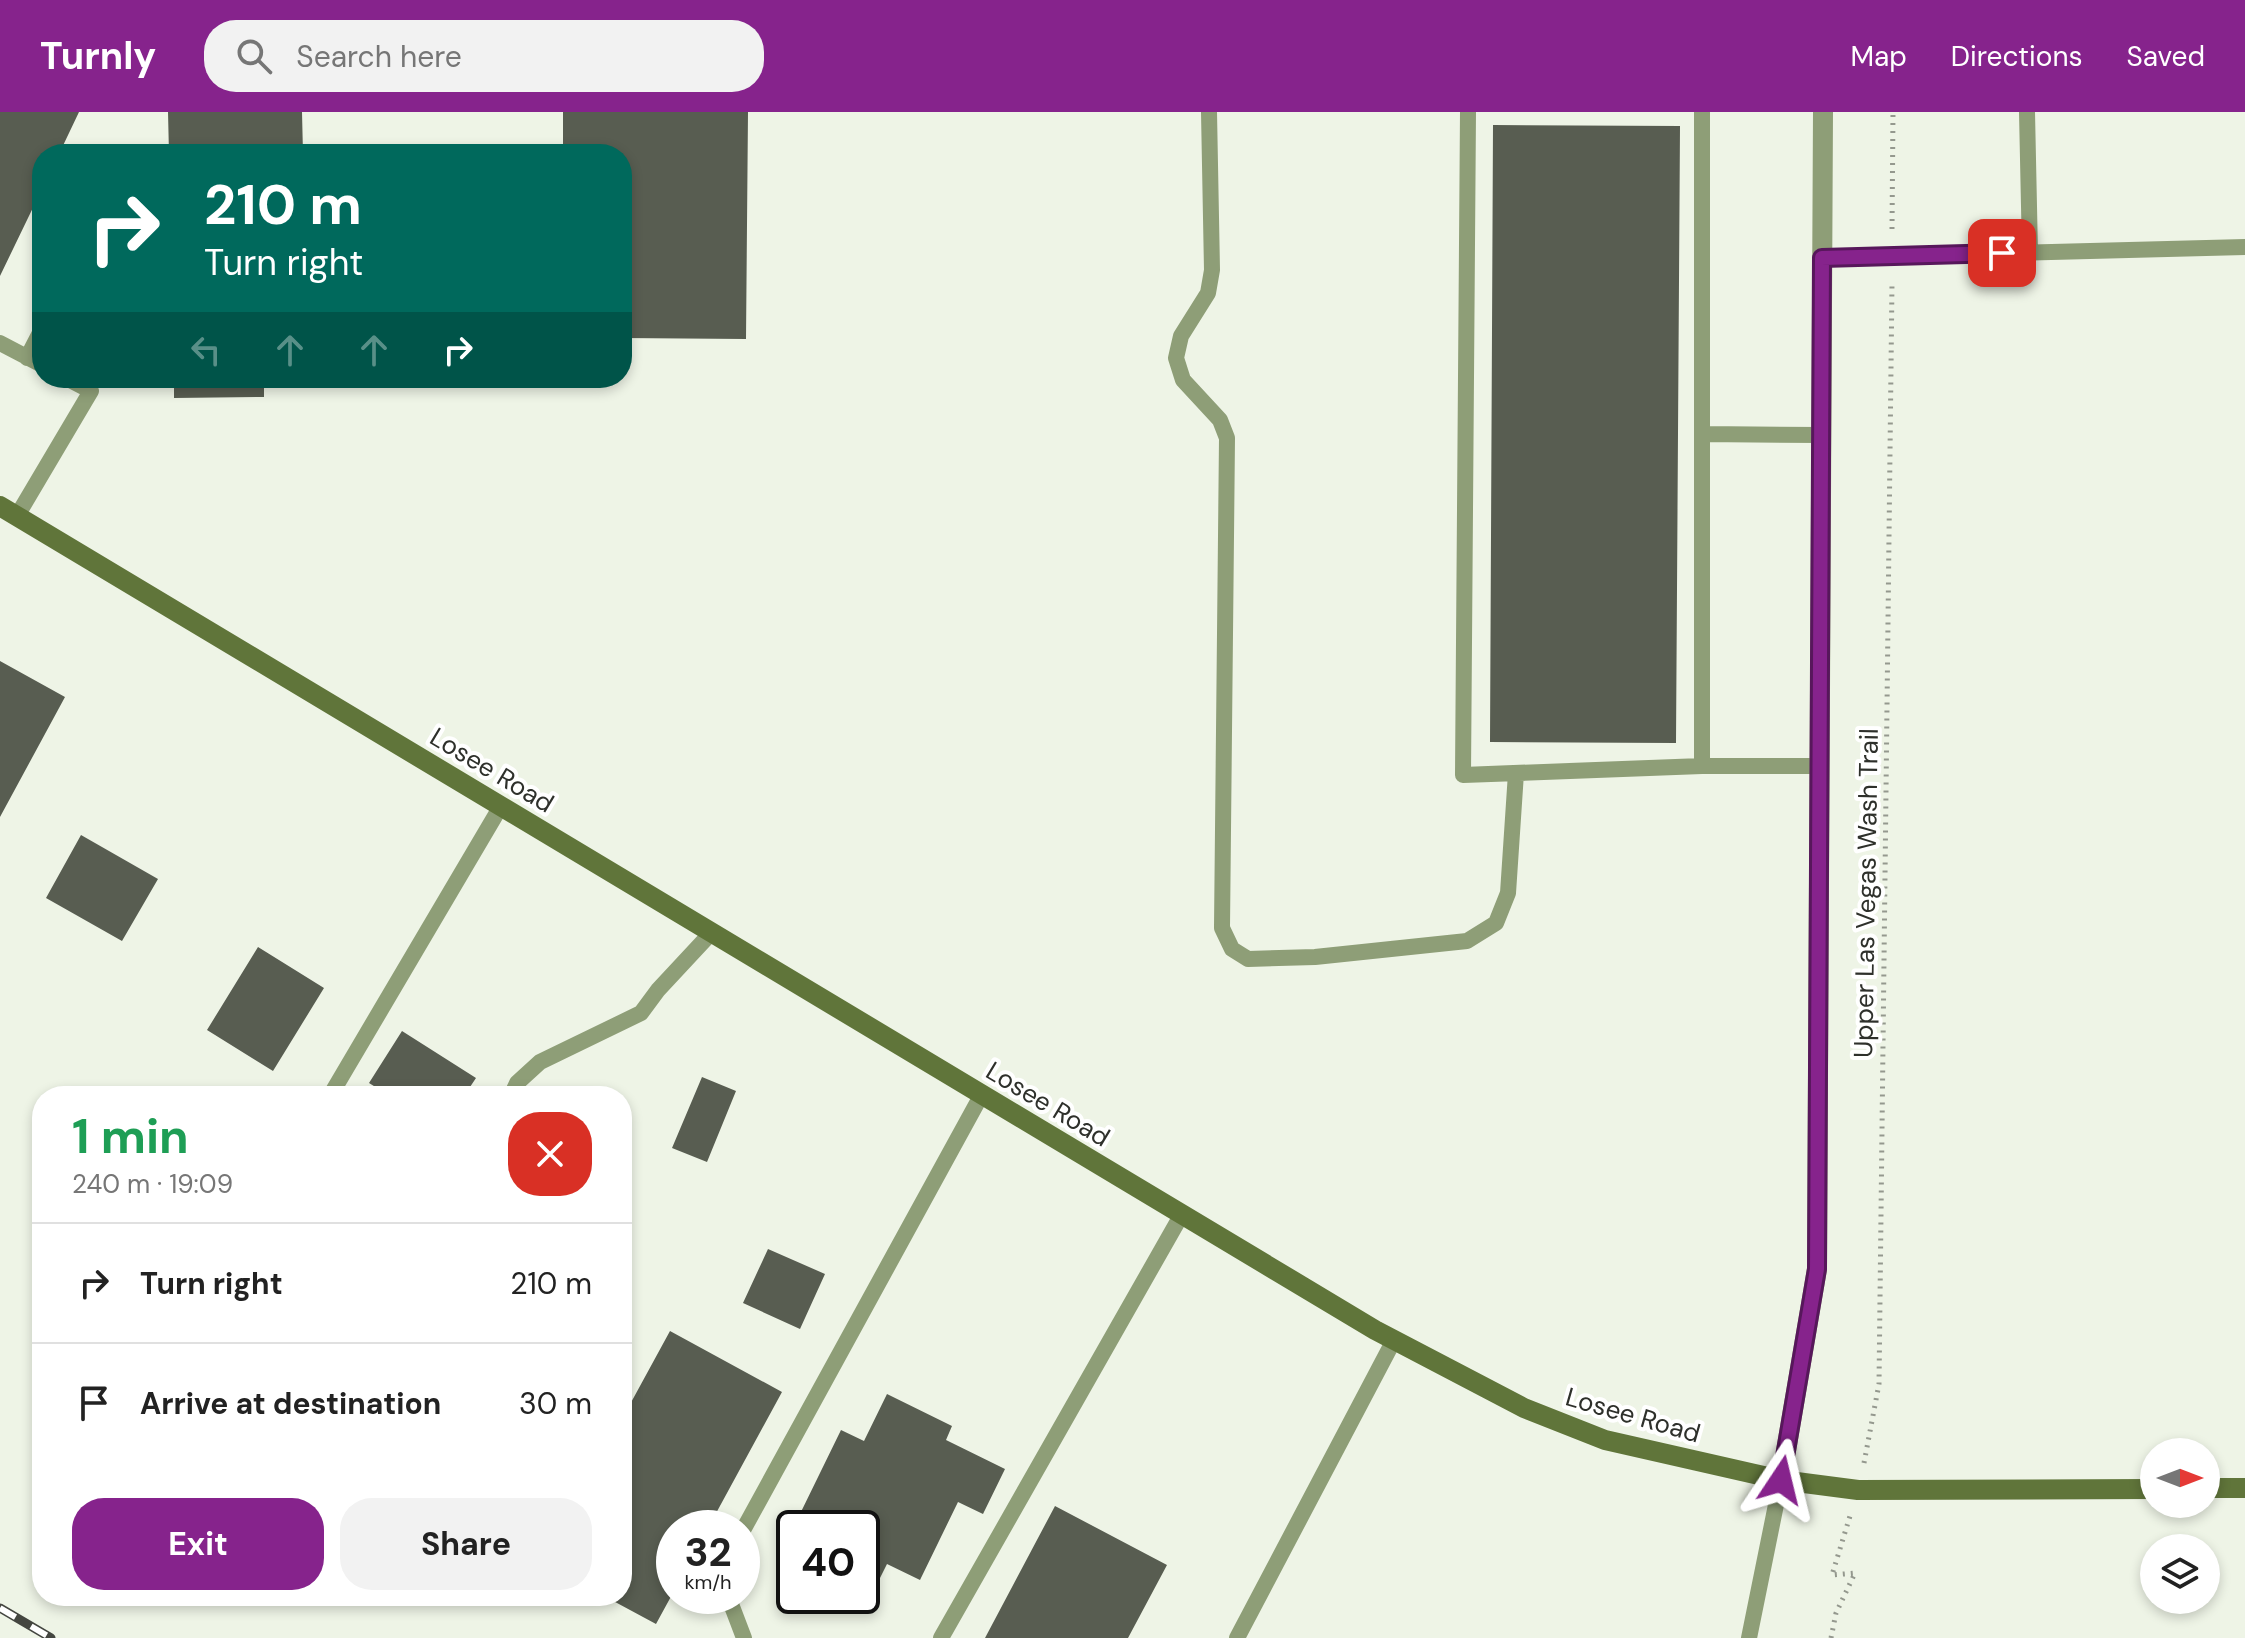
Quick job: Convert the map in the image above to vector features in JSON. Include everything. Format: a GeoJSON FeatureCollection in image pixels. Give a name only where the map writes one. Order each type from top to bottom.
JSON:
{"type":"FeatureCollection","features":[{"type":"Feature","properties":{"kind":"main road","name":"Losee Road"},"geometry":{"type":"LineString","coordinates":[[8,511],[1394,1340],[1524,1408],[1605,1440],[1781,1480],[1858,1490],[2140,1489]]}},
{"type":"Feature","properties":{"kind":"main road"},"geometry":{"type":"LineString","coordinates":[[2220,1488],[2245,1488]]}},
{"type":"Feature","properties":{"kind":"street"},"geometry":{"type":"LineString","coordinates":[[1781,1480],[1817,1269],[1823,112]]}},
{"type":"Feature","properties":{"kind":"lane"},"geometry":{"type":"LineString","coordinates":[[1209,112],[1212,270],[1208,293],[1181,336],[1176,358],[1183,380],[1220,420],[1227,438],[1222,928],[1232,949],[1248,959],[1328,956],[1467,941],[1496,923],[1508,893],[1516,773]]}},
{"type":"Feature","properties":{"kind":"lane"},"geometry":{"type":"LineString","coordinates":[[1468,112],[1463,775],[1702,766],[1819,766]]}},
{"type":"Feature","properties":{"kind":"lane"},"geometry":{"type":"LineString","coordinates":[[1702,112],[1702,766]]}},
{"type":"Feature","properties":{"kind":"lane"},"geometry":{"type":"LineString","coordinates":[[2028,112],[2030,253]]}},
{"type":"Feature","properties":{"kind":"lane"},"geometry":{"type":"LineString","coordinates":[[1822,258],[2245,247]]}},
{"type":"Feature","properties":{"kind":"lane"},"geometry":{"type":"LineString","coordinates":[[0,343],[32,360]]}},
{"type":"Feature","properties":{"kind":"lane"},"geometry":{"type":"LineString","coordinates":[[8,511],[91,391],[85,388]]}},
{"type":"Feature","properties":{"kind":"lane"},"geometry":{"type":"LineString","coordinates":[[1702,434],[1821,435]]}},
{"type":"Feature","properties":{"kind":"lane"},"geometry":{"type":"LineString","coordinates":[[336,1086],[501,806]]}},
{"type":"Feature","properties":{"kind":"lane"},"geometry":{"type":"LineString","coordinates":[[516,1086],[540,1062],[641,1013],[712,932]]}},
{"type":"Feature","properties":{"kind":"lane"},"geometry":{"type":"LineString","coordinates":[[754,1510],[982,1094]]}},
{"type":"Feature","properties":{"kind":"lane"},"geometry":{"type":"LineString","coordinates":[[941,1638],[1182,1214]]}},
{"type":"Feature","properties":{"kind":"lane"},"geometry":{"type":"LineString","coordinates":[[1237,1638],[1394,1340]]}},
{"type":"Feature","properties":{"kind":"lane"},"geometry":{"type":"LineString","coordinates":[[1749,1638],[1781,1480]]}},
{"type":"Feature","properties":{"kind":"lane"},"geometry":{"type":"LineString","coordinates":[[735,1614],[744,1638]]}},
{"type":"Feature","properties":{"kind":"path","name":"Upper Las Vegas Wash Trail"},"geometry":{"type":"LineString","coordinates":[[1831,1638],[1836,1613],[1855,1573],[1832,1575],[1858,1490],[1879,1384],[1893,112]]}},
{"type":"Feature","properties":{"kind":"building"},"geometry":{"type":"Polygon","coordinates":[[[0,112],[79,112],[64,144],[32,144],[32,210],[0,276],[0,112]]]}},
{"type":"Feature","properties":{"kind":"building"},"geometry":{"type":"Polygon","coordinates":[[[168,112],[302,112],[303,144],[169,144],[168,112]]]}},
{"type":"Feature","properties":{"kind":"building"},"geometry":{"type":"Polygon","coordinates":[[[563,112],[748,112],[746,339],[632,338],[632,144],[563,144],[563,112]]]}},
{"type":"Feature","properties":{"kind":"building"},"geometry":{"type":"Polygon","coordinates":[[[1493,125],[1680,126],[1676,743],[1490,742],[1493,125]]]}},
{"type":"Feature","properties":{"kind":"building"},"geometry":{"type":"Polygon","coordinates":[[[174,388],[264,388],[264,397],[174,398],[174,388]]]}},
{"type":"Feature","properties":{"kind":"building"},"geometry":{"type":"Polygon","coordinates":[[[0,661],[65,697],[0,817],[0,661]]]}},
{"type":"Feature","properties":{"kind":"building"},"geometry":{"type":"Polygon","coordinates":[[[81,835],[158,879],[122,941],[46,898],[81,835]]]}},
{"type":"Feature","properties":{"kind":"building"},"geometry":{"type":"Polygon","coordinates":[[[258,947],[324,988],[273,1071],[207,1030],[258,947]]]}},
{"type":"Feature","properties":{"kind":"building"},"geometry":{"type":"Polygon","coordinates":[[[402,1031],[476,1078],[471,1086],[374,1086],[369,1083],[402,1031]]]}},
{"type":"Feature","properties":{"kind":"building"},"geometry":{"type":"Polygon","coordinates":[[[702,1077],[736,1091],[707,1162],[672,1148],[702,1077]]]}},
{"type":"Feature","properties":{"kind":"building"},"geometry":{"type":"Polygon","coordinates":[[[768,1249],[825,1274],[800,1329],[743,1303],[768,1249]]]}},
{"type":"Feature","properties":{"kind":"building"},"geometry":{"type":"Polygon","coordinates":[[[670,1331],[782,1392],[718,1510],[656,1510],[656,1614],[661,1614],[656,1624],[623,1606],[632,1606],[632,1401],[670,1331]]]}},
{"type":"Feature","properties":{"kind":"building"},"geometry":{"type":"Polygon","coordinates":[[[887,1394],[952,1426],[946,1440],[1005,1469],[983,1514],[958,1502],[920,1580],[887,1564],[880,1578],[880,1510],[802,1510],[841,1430],[864,1441],[887,1394]]]}},
{"type":"Feature","properties":{"kind":"building"},"geometry":{"type":"Polygon","coordinates":[[[1055,1506],[1167,1565],[1128,1638],[985,1638],[1055,1506]]]}},
{"type":"Feature","properties":{"kind":"railway"},"geometry":{"type":"LineString","coordinates":[[0,1608],[51,1638]]}},
{"type":"Feature","properties":{"kind":"route"},"geometry":{"type":"LineString","coordinates":[[1781,1480],[1817,1269],[1822,258],[2002,253]]}}]}
